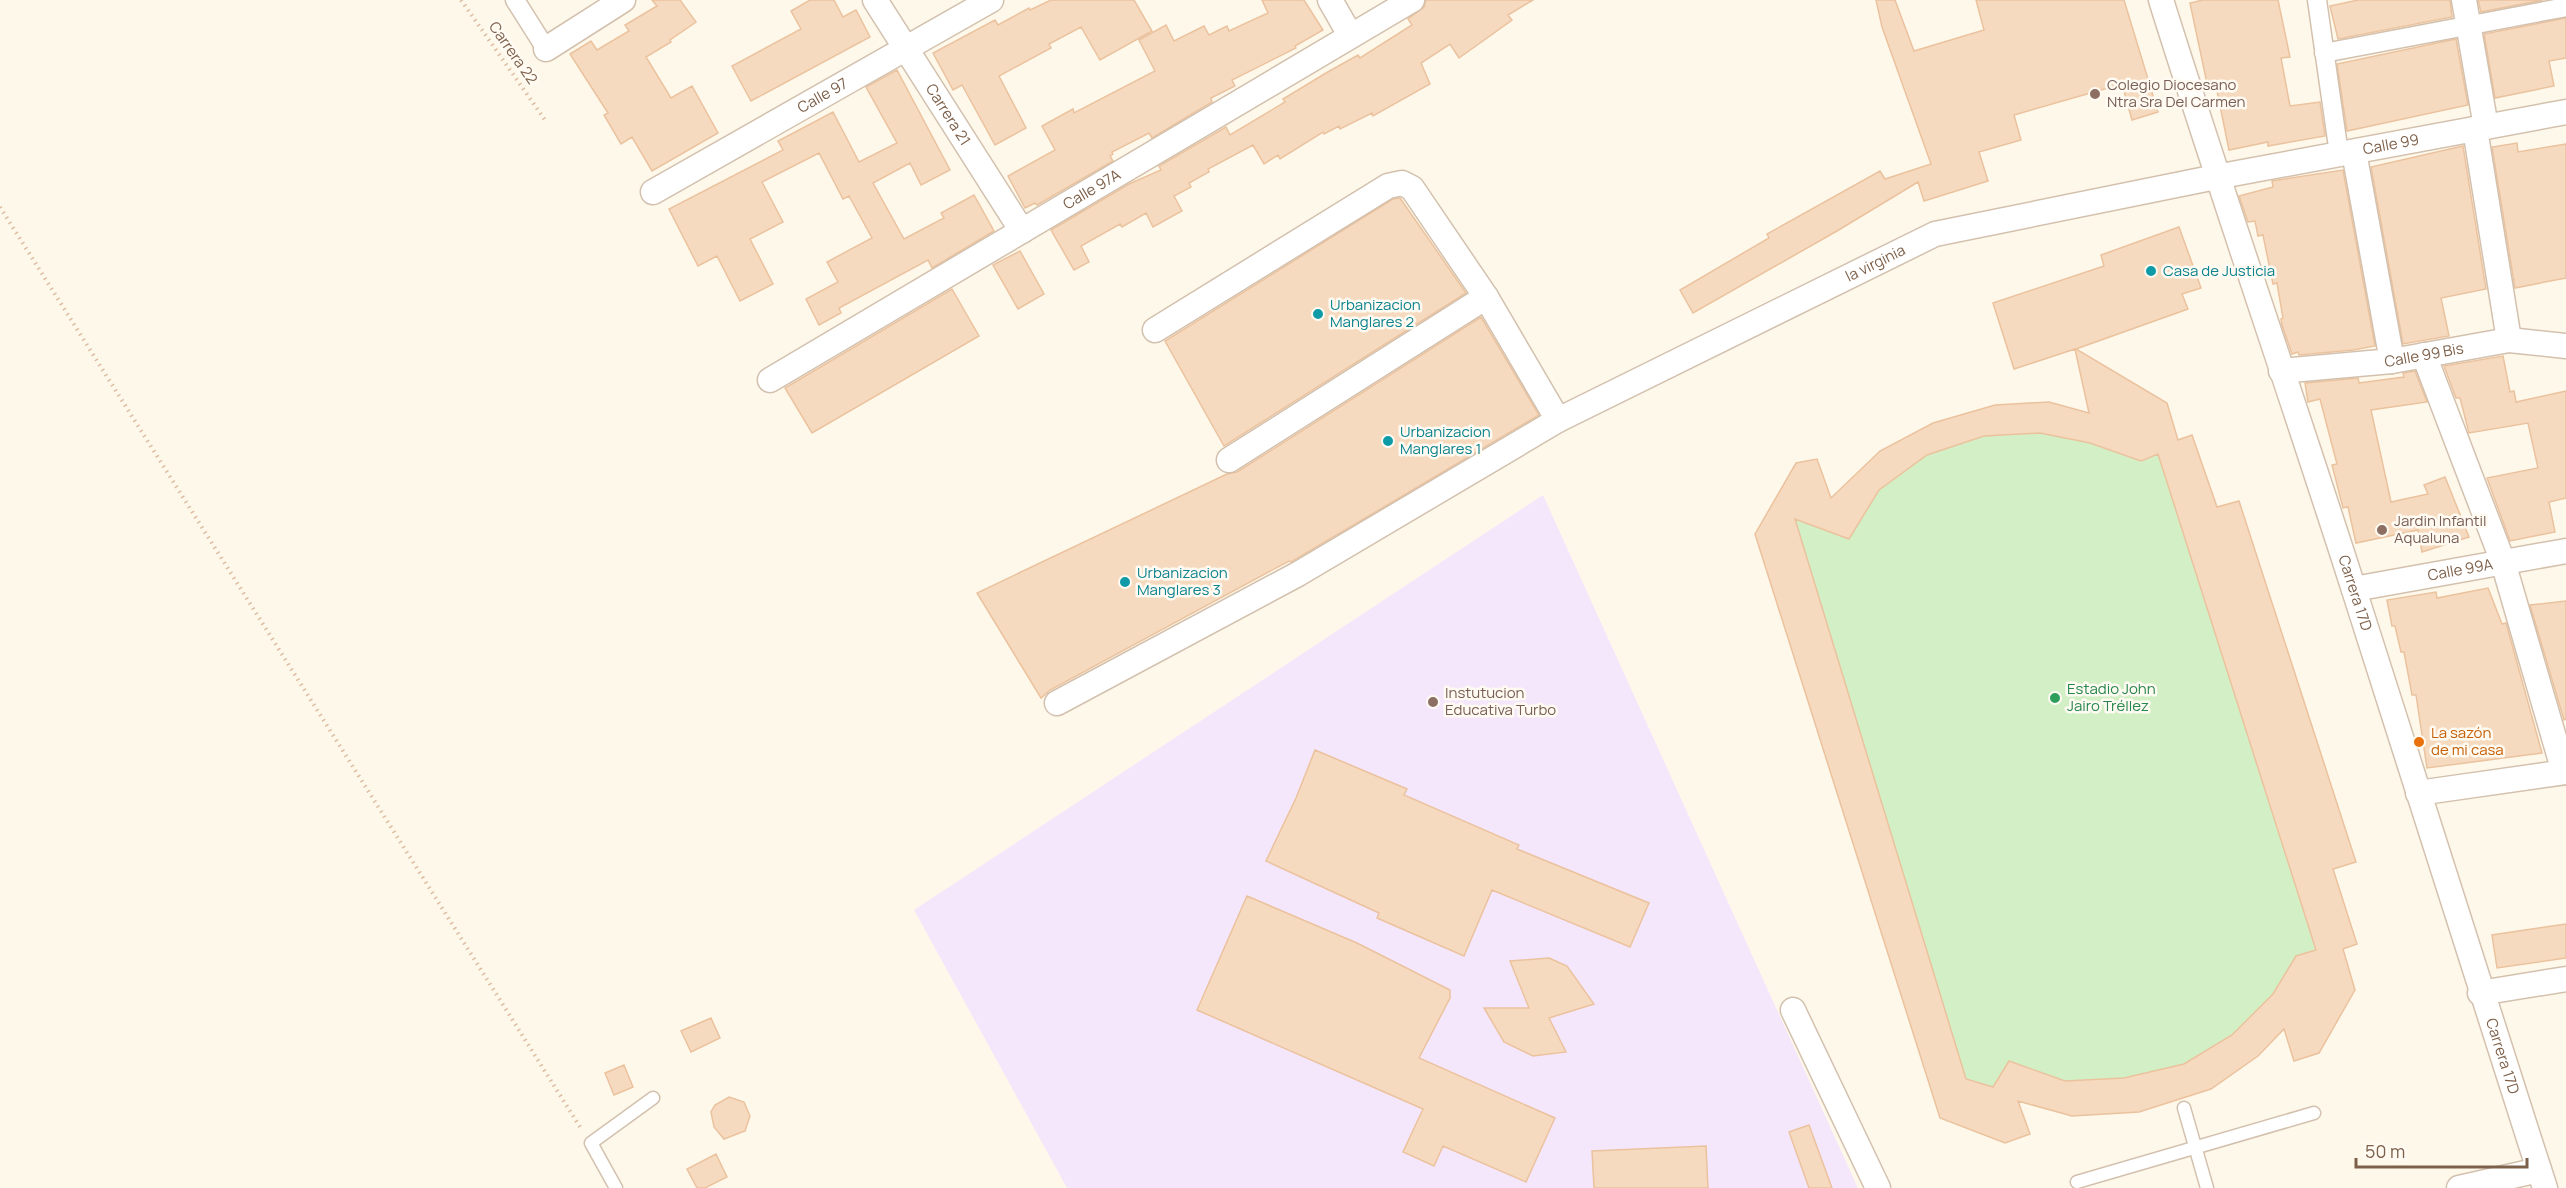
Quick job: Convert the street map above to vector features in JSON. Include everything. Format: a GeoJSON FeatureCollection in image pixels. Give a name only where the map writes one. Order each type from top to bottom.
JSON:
{"type":"FeatureCollection","features":[{"type":"Feature","properties":{"kind":"street"},"geometry":{"type":"LineString","coordinates":[[515,0],[546,49],[623,0]]}},
{"type":"Feature","properties":{"kind":"street","name":"Carrera 21"},"geometry":{"type":"LineString","coordinates":[[875,0],[1022,231]]}},
{"type":"Feature","properties":{"kind":"street","name":"Calle 97"},"geometry":{"type":"LineString","coordinates":[[653,192],[991,0]]}},
{"type":"Feature","properties":{"kind":"street"},"geometry":{"type":"LineString","coordinates":[[1330,0],[1350,35]]}},
{"type":"Feature","properties":{"kind":"street","name":"Calle 97A"},"geometry":{"type":"LineString","coordinates":[[770,380],[1412,0]]}},
{"type":"Feature","properties":{"kind":"street","name":"Carrera 17D"},"geometry":{"type":"LineString","coordinates":[[2161,0],[2216,177],[2354,589],[2480,993],[2542,1179]]}},
{"type":"Feature","properties":{"kind":"street"},"geometry":{"type":"LineString","coordinates":[[2317,0],[2324,53],[2392,362]]}},
{"type":"Feature","properties":{"kind":"street"},"geometry":{"type":"LineString","coordinates":[[2463,0],[2509,340]]}},
{"type":"Feature","properties":{"kind":"street"},"geometry":{"type":"LineString","coordinates":[[2324,53],[2566,7]]}},
{"type":"Feature","properties":{"kind":"street","name":"Calle 99"},"geometry":{"type":"LineString","coordinates":[[2216,177],[2566,112]]}},
{"type":"Feature","properties":{"kind":"street","name":"la virginia"},"geometry":{"type":"LineString","coordinates":[[1057,703],[1298,574],[1558,420],[1935,234],[2216,177]]}},
{"type":"Feature","properties":{"kind":"street"},"geometry":{"type":"LineString","coordinates":[[1155,330],[1388,186],[1402,183],[1412,188],[1486,297],[1558,420]]}},
{"type":"Feature","properties":{"kind":"street"},"geometry":{"type":"LineString","coordinates":[[1229,460],[1486,297]]}},
{"type":"Feature","properties":{"kind":"street","name":"Calle 99 Bis"},"geometry":{"type":"LineString","coordinates":[[2281,370],[2392,362],[2509,340],[2566,346]]}},
{"type":"Feature","properties":{"kind":"street"},"geometry":{"type":"LineString","coordinates":[[2418,793],[2565,772],[2503,562],[2424,355]]}},
{"type":"Feature","properties":{"kind":"street","name":"Calle 99A"},"geometry":{"type":"LineString","coordinates":[[2354,589],[2566,550]]}},
{"type":"Feature","properties":{"kind":"street"},"geometry":{"type":"LineString","coordinates":[[2480,993],[2566,980]]}},
{"type":"Feature","properties":{"kind":"street"},"geometry":{"type":"LineString","coordinates":[[1793,1010],[1878,1188]]}},
{"type":"Feature","properties":{"kind":"street"},"geometry":{"type":"LineString","coordinates":[[2459,1188],[2542,1179]]}},
{"type":"Feature","properties":{"kind":"lane"},"geometry":{"type":"LineString","coordinates":[[616,1188],[591,1143],[653,1098]]}},
{"type":"Feature","properties":{"kind":"lane"},"geometry":{"type":"LineString","coordinates":[[2184,1108],[2207,1188]]}},
{"type":"Feature","properties":{"kind":"lane"},"geometry":{"type":"LineString","coordinates":[[2077,1182],[2314,1113]]}},
{"type":"Feature","properties":{"kind":"path","name":"Carrera 22"},"geometry":{"type":"LineString","coordinates":[[461,0],[545,120]]}},
{"type":"Feature","properties":{"kind":"path"},"geometry":{"type":"LineString","coordinates":[[0,207],[591,1143]]}},
{"type":"Feature","properties":{"kind":"shaded area","name":"Instutucion Educativa Turbo"},"geometry":{"type":"Polygon","coordinates":[[[1543,495],[1858,1188],[1067,1188],[914,910],[1543,495]]]}},
{"type":"Feature","properties":{"kind":"green space","name":"Estadio John Jairo Tréllez"},"geometry":{"type":"Polygon","coordinates":[[[2081,374],[2167,403],[2178,439],[2192,435],[2217,507],[2239,501],[2356,862],[2333,870],[2357,944],[2343,949],[2355,990],[2284,1029],[2072,1116],[2019,1102],[2030,1134],[2005,1143],[1940,1118],[1755,534],[1796,463],[1817,459],[1831,498],[1880,451],[1933,423],[1995,405],[2049,402],[2089,413],[2081,374]]]}},
{"type":"Feature","properties":{"kind":"building"},"geometry":{"type":"Polygon","coordinates":[[[652,0],[680,0],[696,22],[670,40],[671,42],[646,57],[671,98],[692,86],[718,133],[652,171],[632,137],[621,144],[604,115],[608,113],[570,54],[591,41],[597,50],[629,31],[625,25],[657,6],[652,0]]]}},
{"type":"Feature","properties":{"kind":"building"},"geometry":{"type":"Polygon","coordinates":[[[810,0],[834,0],[843,17],[856,10],[870,37],[751,101],[732,66],[801,29],[791,11],[810,0]]]}},
{"type":"Feature","properties":{"kind":"building"},"geometry":{"type":"Polygon","coordinates":[[[1051,0],[1134,0],[1152,31],[1100,60],[1081,27],[1049,44],[1051,48],[999,76],[1026,128],[995,145],[962,85],[953,90],[933,53],[995,20],[998,25],[1029,8],[1030,10],[1051,0]]]}},
{"type":"Feature","properties":{"kind":"building"},"geometry":{"type":"Polygon","coordinates":[[[1262,0],[1304,0],[1323,30],[1295,46],[1296,48],[1232,80],[1235,86],[1211,98],[1212,102],[1152,138],[1149,133],[1112,152],[1110,156],[1113,161],[1037,205],[1035,203],[1025,208],[1008,176],[1055,150],[1042,126],[1073,109],[1074,113],[1155,71],[1139,40],[1166,25],[1174,41],[1204,26],[1209,35],[1227,26],[1229,31],[1268,13],[1262,0]]]}},
{"type":"Feature","properties":{"kind":"building"},"geometry":{"type":"Polygon","coordinates":[[[1426,0],[1533,0],[1508,15],[1512,20],[1459,58],[1450,44],[1421,63],[1430,84],[1373,116],[1372,113],[1340,129],[1339,126],[1324,134],[1323,132],[1280,159],[1278,155],[1264,164],[1253,145],[1208,169],[1209,172],[1189,183],[1191,187],[1174,196],[1182,211],[1153,227],[1146,213],[1122,227],[1120,224],[1081,246],[1089,262],[1074,270],[1051,230],[1129,184],[1161,170],[1159,166],[1226,127],[1230,135],[1285,102],[1283,99],[1326,73],[1358,55],[1360,58],[1412,25],[1408,19],[1424,7],[1426,0]]]}},
{"type":"Feature","properties":{"kind":"building"},"geometry":{"type":"Polygon","coordinates":[[[1876,0],[1895,0],[1914,51],[1984,30],[1976,0],[2124,0],[2158,112],[2132,120],[2122,84],[2014,115],[2021,140],[1979,152],[1988,181],[1924,201],[1918,182],[1693,313],[1680,290],[1769,238],[1767,234],[1880,171],[1885,179],[1931,164],[1882,27],[1876,0]]]}},
{"type":"Feature","properties":{"kind":"building"},"geometry":{"type":"Polygon","coordinates":[[[2203,0],[2278,0],[2290,57],[2281,58],[2290,106],[2320,102],[2325,136],[2268,146],[2268,142],[2229,150],[2216,86],[2208,88],[2190,3],[2203,0]]]}},
{"type":"Feature","properties":{"kind":"building"},"geometry":{"type":"Polygon","coordinates":[[[2358,0],[2450,0],[2452,17],[2338,39],[2330,6],[2358,0]]]}},
{"type":"Feature","properties":{"kind":"building"},"geometry":{"type":"Polygon","coordinates":[[[2478,0],[2543,0],[2481,12],[2478,0]]]}},
{"type":"Feature","properties":{"kind":"building"},"geometry":{"type":"Polygon","coordinates":[[[2566,18],[2566,58],[2549,61],[2554,86],[2495,98],[2484,34],[2566,18]]]}},
{"type":"Feature","properties":{"kind":"building"},"geometry":{"type":"Polygon","coordinates":[[[2456,39],[2468,105],[2347,131],[2337,64],[2456,39]]]}},
{"type":"Feature","properties":{"kind":"building"},"geometry":{"type":"Polygon","coordinates":[[[897,70],[950,170],[921,185],[910,163],[873,183],[904,239],[944,218],[941,213],[974,195],[994,231],[932,268],[928,260],[839,308],[841,313],[819,325],[806,299],[838,282],[827,262],[872,238],[849,196],[843,199],[819,153],[762,182],[783,222],[750,239],[773,284],[740,301],[717,256],[698,266],[669,209],[783,150],[778,141],[833,112],[859,162],[897,143],[866,87],[897,70]]]}},
{"type":"Feature","properties":{"kind":"building"},"geometry":{"type":"Polygon","coordinates":[[[2517,143],[2518,152],[2566,144],[2566,278],[2515,288],[2492,147],[2517,143]]]}},
{"type":"Feature","properties":{"kind":"building"},"geometry":{"type":"Polygon","coordinates":[[[2463,146],[2486,289],[2441,298],[2449,336],[2403,344],[2371,167],[2463,146]]]}},
{"type":"Feature","properties":{"kind":"building"},"geometry":{"type":"Polygon","coordinates":[[[2343,170],[2375,346],[2353,350],[2292,354],[2282,325],[2281,319],[2283,318],[2277,283],[2273,284],[2263,235],[2258,236],[2255,221],[2248,222],[2239,196],[2273,187],[2272,181],[2343,170]]]}},
{"type":"Feature","properties":{"kind":"building","name":"Urbanizacion Manglares 2"},"geometry":{"type":"Polygon","coordinates":[[[1400,198],[1466,293],[1224,446],[1165,341],[1393,199],[1400,198]]]}},
{"type":"Feature","properties":{"kind":"building"},"geometry":{"type":"Polygon","coordinates":[[[2179,227],[2201,288],[2182,294],[2188,309],[2076,349],[2167,403],[2178,440],[2192,435],[2217,507],[2239,501],[2356,862],[2333,869],[2357,944],[2343,949],[2355,990],[2319,1053],[2294,1061],[2284,1029],[2258,1056],[2211,1089],[2139,1112],[2072,1116],[2018,1101],[2030,1134],[2005,1143],[1940,1118],[1755,534],[1796,463],[1817,459],[1831,498],[1880,451],[1933,423],[1995,405],[2049,402],[2089,413],[2075,349],[2014,369],[1993,303],[2104,266],[2101,255],[2179,227]],[[2040,433],[1984,436],[1927,455],[1879,490],[1849,539],[1795,519],[1966,1079],[1993,1087],[2009,1061],[2065,1081],[2124,1078],[2184,1064],[2232,1035],[2273,994],[2296,956],[2316,950],[2158,454],[2141,461],[2090,443],[2040,433]]]}},
{"type":"Feature","properties":{"kind":"building"},"geometry":{"type":"Polygon","coordinates":[[[1020,251],[1044,294],[1018,309],[993,265],[1020,251]]]}},
{"type":"Feature","properties":{"kind":"building"},"geometry":{"type":"Polygon","coordinates":[[[952,289],[979,336],[812,433],[785,388],[952,289]]]}},
{"type":"Feature","properties":{"kind":"building"},"geometry":{"type":"Polygon","coordinates":[[[1481,317],[1539,415],[1291,562],[1289,561],[1050,690],[1041,698],[977,593],[1227,474],[1237,472],[1481,317]]]}},
{"type":"Feature","properties":{"kind":"building"},"geometry":{"type":"Polygon","coordinates":[[[2503,356],[2510,392],[2514,391],[2516,402],[2566,391],[2566,498],[2549,502],[2555,532],[2510,541],[2487,478],[2538,468],[2528,423],[2469,433],[2460,398],[2456,398],[2444,366],[2503,356]]]}},
{"type":"Feature","properties":{"kind":"building"},"geometry":{"type":"Polygon","coordinates":[[[2415,371],[2427,402],[2371,410],[2391,502],[2428,494],[2424,485],[2445,477],[2469,537],[2422,552],[2418,530],[2356,543],[2348,507],[2343,508],[2332,465],[2337,464],[2320,399],[2308,402],[2305,383],[2358,378],[2359,383],[2404,377],[2403,373],[2415,371]]]}},
{"type":"Feature","properties":{"kind":"building"},"geometry":{"type":"Polygon","coordinates":[[[2488,588],[2502,624],[2506,623],[2542,753],[2427,768],[2416,695],[2412,695],[2404,652],[2401,652],[2395,626],[2392,626],[2387,600],[2436,592],[2437,598],[2488,588]]]}},
{"type":"Feature","properties":{"kind":"building"},"geometry":{"type":"Polygon","coordinates":[[[2566,601],[2566,719],[2564,720],[2530,605],[2566,601]]]}},
{"type":"Feature","properties":{"kind":"building"},"geometry":{"type":"Polygon","coordinates":[[[1315,750],[1407,789],[1404,795],[1519,845],[1517,849],[1649,903],[1630,947],[1492,890],[1464,956],[1377,918],[1379,913],[1266,861],[1296,798],[1315,750]]]}},
{"type":"Feature","properties":{"kind":"building"},"geometry":{"type":"Polygon","coordinates":[[[1247,896],[1357,943],[1450,990],[1450,998],[1419,1058],[1555,1118],[1526,1182],[1443,1146],[1434,1166],[1403,1152],[1423,1109],[1197,1010],[1247,896]]]}},
{"type":"Feature","properties":{"kind":"building"},"geometry":{"type":"Polygon","coordinates":[[[2566,924],[2566,958],[2497,968],[2492,935],[2566,924]]]}},
{"type":"Feature","properties":{"kind":"building"},"geometry":{"type":"Polygon","coordinates":[[[1549,958],[1567,966],[1594,1004],[1549,1018],[1566,1052],[1533,1056],[1504,1042],[1484,1008],[1529,1008],[1510,961],[1549,958]]]}},
{"type":"Feature","properties":{"kind":"building"},"geometry":{"type":"Polygon","coordinates":[[[711,1018],[720,1038],[691,1052],[681,1031],[711,1018]]]}},
{"type":"Feature","properties":{"kind":"building"},"geometry":{"type":"Polygon","coordinates":[[[624,1065],[633,1087],[614,1095],[605,1073],[624,1065]]]}},
{"type":"Feature","properties":{"kind":"building"},"geometry":{"type":"Polygon","coordinates":[[[729,1097],[744,1102],[750,1116],[745,1131],[724,1139],[714,1127],[711,1112],[715,1105],[729,1097]]]}},
{"type":"Feature","properties":{"kind":"building"},"geometry":{"type":"Polygon","coordinates":[[[1809,1125],[1832,1188],[1809,1188],[1789,1132],[1809,1125]]]}},
{"type":"Feature","properties":{"kind":"building"},"geometry":{"type":"Polygon","coordinates":[[[1706,1146],[1708,1188],[1594,1188],[1592,1151],[1706,1146]]]}},
{"type":"Feature","properties":{"kind":"building"},"geometry":{"type":"Polygon","coordinates":[[[716,1154],[727,1177],[705,1188],[697,1188],[687,1169],[716,1154]]]}},
{"type":"Feature","properties":{"kind":"place","name":"Colegio Diocesano Ntra Sra Del Carmen"},"geometry":{"type":"Point","coordinates":[2095,94]}},
{"type":"Feature","properties":{"kind":"place","name":"Casa de Justicia"},"geometry":{"type":"Point","coordinates":[2151,271]}},
{"type":"Feature","properties":{"kind":"place","name":"Urbanizacion Manglares 2"},"geometry":{"type":"Point","coordinates":[1318,314]}},
{"type":"Feature","properties":{"kind":"place","name":"Urbanizacion Manglares 1"},"geometry":{"type":"Point","coordinates":[1388,441]}},
{"type":"Feature","properties":{"kind":"place","name":"Jardin Infantil Aqualuna"},"geometry":{"type":"Point","coordinates":[2382,530]}},
{"type":"Feature","properties":{"kind":"place","name":"Urbanizacion Manglares 3"},"geometry":{"type":"Point","coordinates":[1125,582]}},
{"type":"Feature","properties":{"kind":"place","name":"Estadio John Jairo Tréllez"},"geometry":{"type":"Point","coordinates":[2055,698]}},
{"type":"Feature","properties":{"kind":"place","name":"Instutucion Educativa Turbo"},"geometry":{"type":"Point","coordinates":[1433,702]}},
{"type":"Feature","properties":{"kind":"place","name":"La sazón de mi casa"},"geometry":{"type":"Point","coordinates":[2419,742]}}]}
